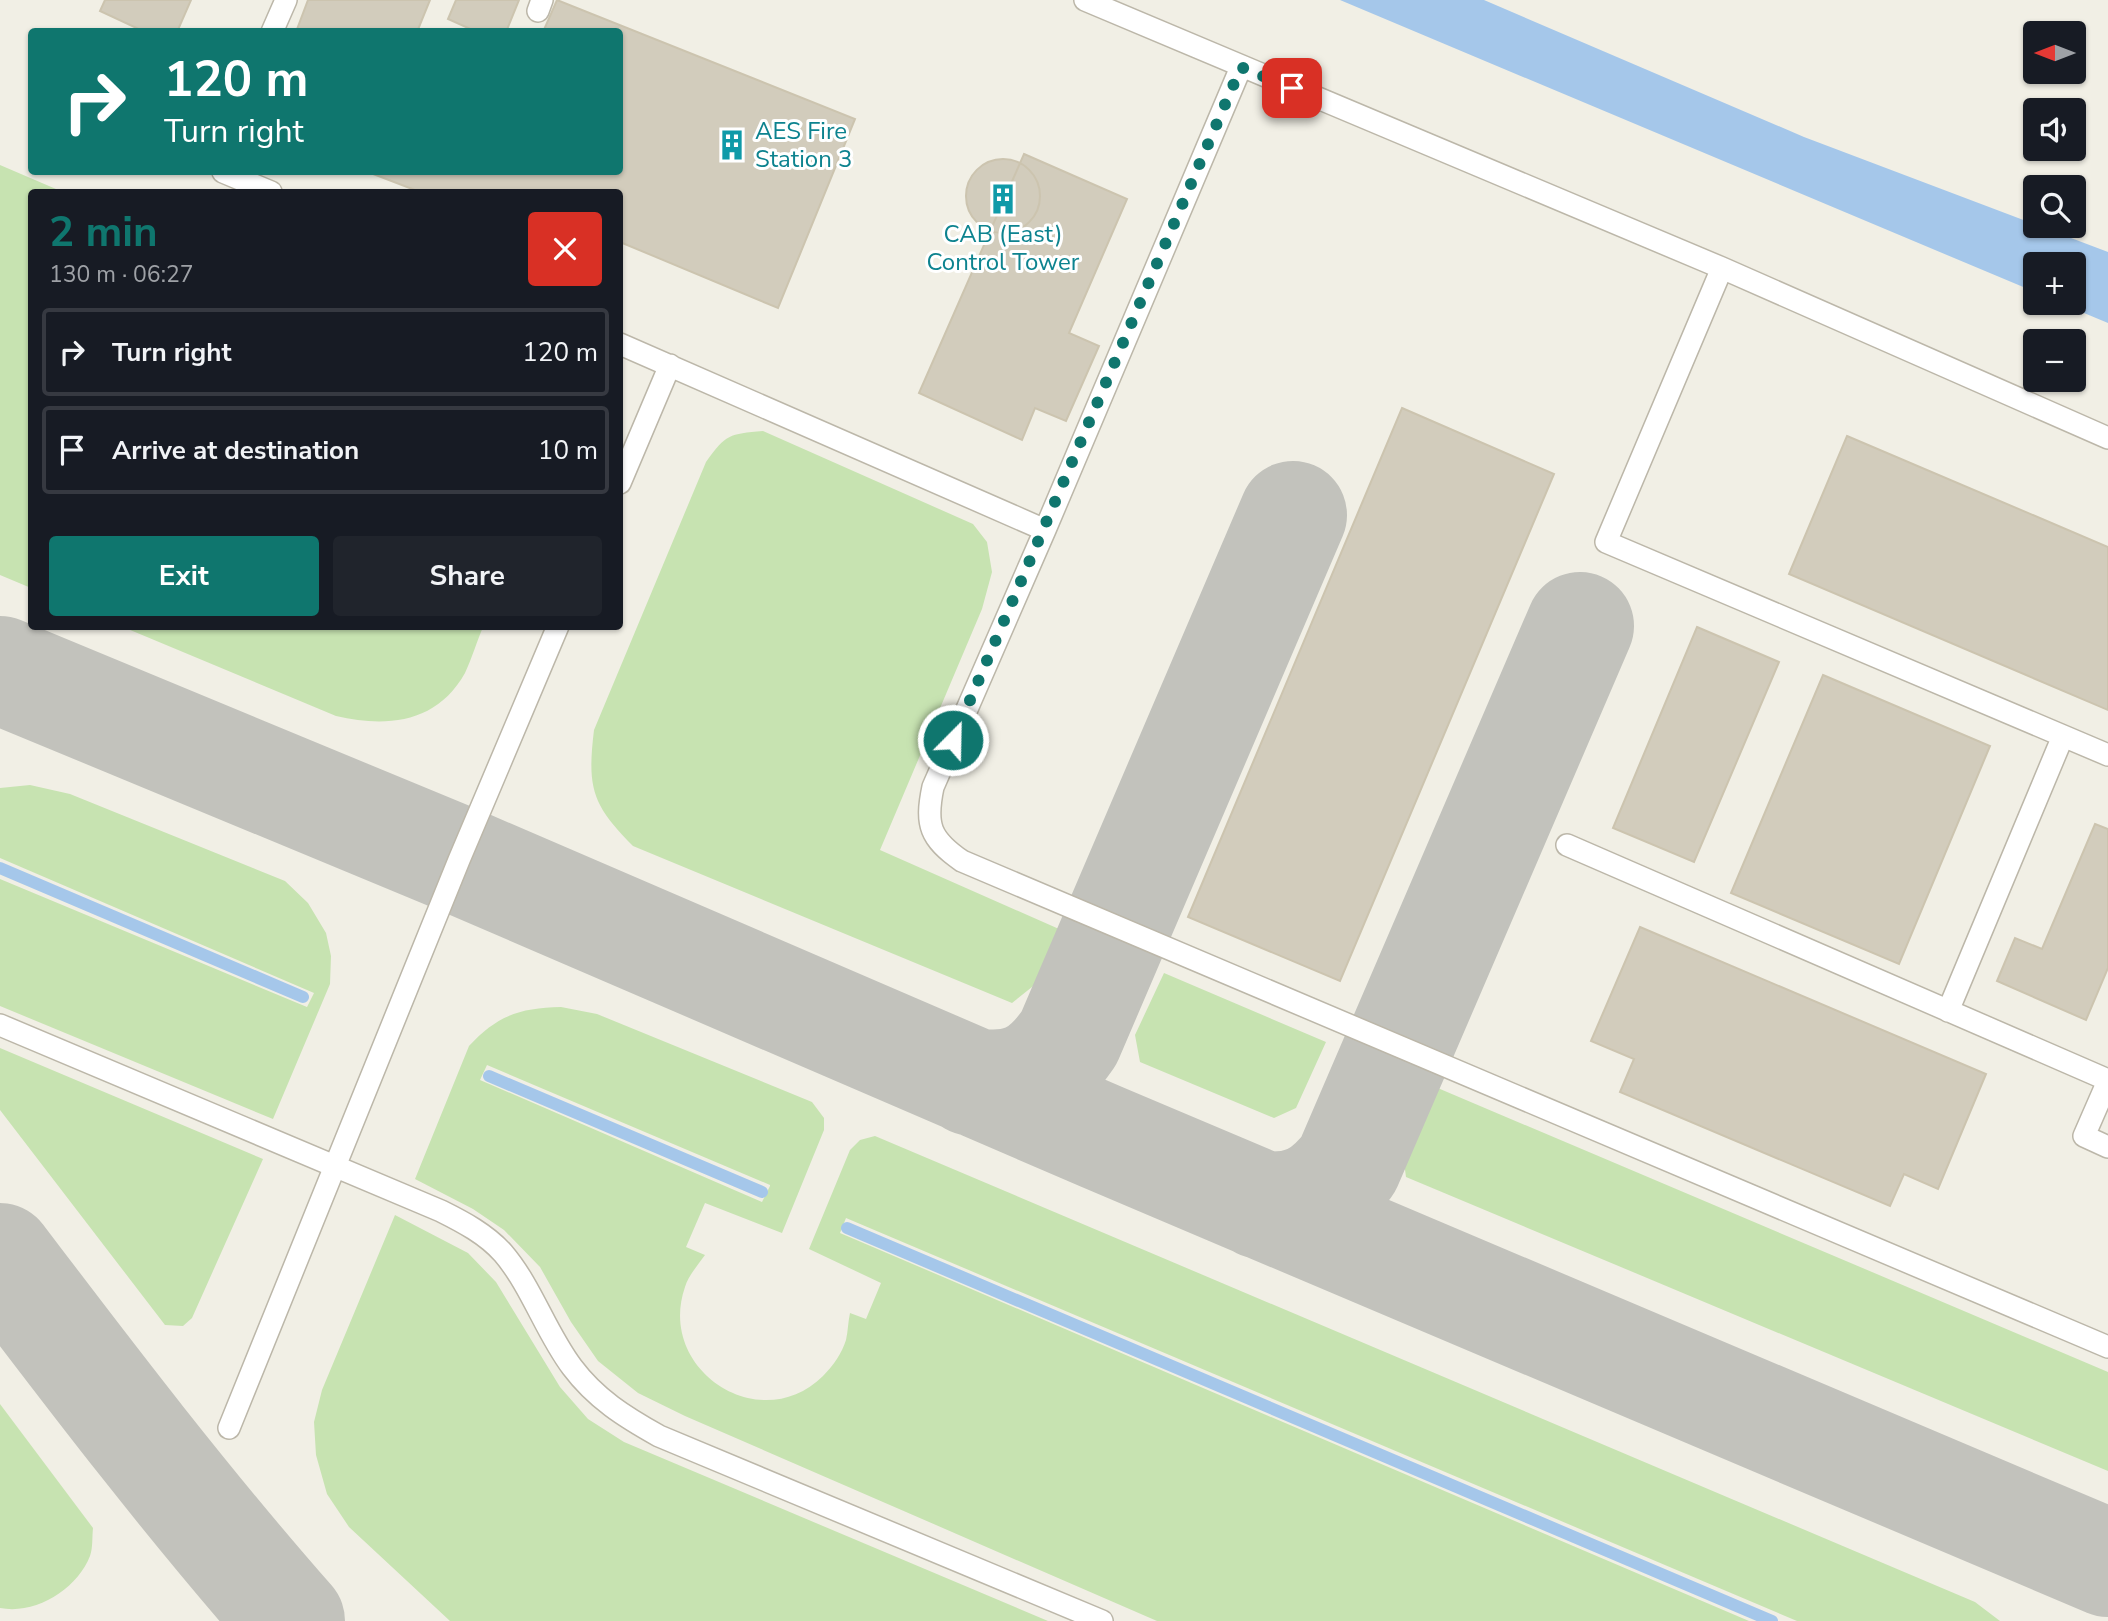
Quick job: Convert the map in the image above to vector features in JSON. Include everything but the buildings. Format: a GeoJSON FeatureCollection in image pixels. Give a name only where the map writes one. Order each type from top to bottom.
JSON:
{"type":"FeatureCollection","features":[{"type":"Feature","properties":{"kind":"lane"},"geometry":{"type":"LineString","coordinates":[[274,28],[286,0]]}},
{"type":"Feature","properties":{"kind":"lane"},"geometry":{"type":"LineString","coordinates":[[1085,0],[1722,268],[2108,438]]}},
{"type":"Feature","properties":{"kind":"lane"},"geometry":{"type":"LineString","coordinates":[[1241,67],[933,787],[928,810],[932,830],[944,849],[962,861],[2108,1347]]}},
{"type":"Feature","properties":{"kind":"lane"},"geometry":{"type":"LineString","coordinates":[[230,175],[264,189]]}},
{"type":"Feature","properties":{"kind":"lane"},"geometry":{"type":"LineString","coordinates":[[1722,268],[1606,542],[2108,755]]}},
{"type":"Feature","properties":{"kind":"lane"},"geometry":{"type":"LineString","coordinates":[[623,345],[1045,530]]}},
{"type":"Feature","properties":{"kind":"lane"},"geometry":{"type":"LineString","coordinates":[[623,476],[670,365]]}},
{"type":"Feature","properties":{"kind":"lane"},"geometry":{"type":"LineString","coordinates":[[229,1428],[458,860],[556,630]]}},
{"type":"Feature","properties":{"kind":"lane"},"geometry":{"type":"LineString","coordinates":[[1948,1011],[2063,736]]}},
{"type":"Feature","properties":{"kind":"lane"},"geometry":{"type":"LineString","coordinates":[[1567,845],[2108,1081],[2084,1136],[2108,1147]]}},
{"type":"Feature","properties":{"kind":"lane"},"geometry":{"type":"LineString","coordinates":[[0,1025],[336,1166],[472,1227],[501,1251],[522,1278],[571,1366],[595,1394],[621,1415],[659,1436],[1102,1621]]}},
{"type":"Feature","properties":{"kind":"green space"},"geometry":{"type":"Polygon","coordinates":[[[0,165],[56,189],[28,189],[28,587],[0,575],[0,165]]]}},
{"type":"Feature","properties":{"kind":"green space"},"geometry":{"type":"Polygon","coordinates":[[[763,431],[973,524],[987,542],[992,572],[982,609],[880,850],[1059,929],[1037,983],[1012,1003],[633,846],[601,807],[592,781],[594,730],[706,462],[729,437],[763,431]]]}},
{"type":"Feature","properties":{"kind":"green space"},"geometry":{"type":"Polygon","coordinates":[[[130,630],[482,630],[465,673],[454,690],[425,712],[392,721],[355,720],[336,716],[130,630]]]}},
{"type":"Feature","properties":{"kind":"green space"},"geometry":{"type":"Polygon","coordinates":[[[30,785],[70,794],[285,881],[308,903],[326,933],[331,956],[330,984],[273,1119],[0,1006],[0,879],[307,1007],[314,993],[0,858],[0,788],[30,785]]]}},
{"type":"Feature","properties":{"kind":"green space"},"geometry":{"type":"Polygon","coordinates":[[[1164,973],[1326,1042],[1296,1108],[1274,1118],[1140,1062],[1135,1035],[1164,973]]]}},
{"type":"Feature","properties":{"kind":"green space"},"geometry":{"type":"Polygon","coordinates":[[[561,1007],[597,1014],[812,1102],[824,1118],[824,1130],[782,1233],[705,1203],[686,1247],[705,1255],[685,1287],[680,1317],[686,1345],[700,1368],[720,1386],[744,1397],[771,1400],[798,1393],[823,1376],[837,1359],[846,1340],[850,1313],[866,1319],[881,1283],[809,1249],[850,1150],[860,1140],[875,1136],[1975,1602],[2000,1621],[1797,1621],[846,1218],[840,1233],[1749,1621],[1157,1621],[685,1416],[638,1393],[598,1361],[571,1322],[540,1267],[504,1230],[473,1209],[415,1179],[469,1046],[490,1027],[510,1015],[533,1009],[561,1007]],[[487,1065],[480,1080],[762,1202],[770,1185],[487,1065]]]}},
{"type":"Feature","properties":{"kind":"green space"},"geometry":{"type":"Polygon","coordinates":[[[0,1048],[263,1159],[192,1318],[183,1326],[165,1325],[0,1110],[0,1048]]]}},
{"type":"Feature","properties":{"kind":"green space"},"geometry":{"type":"Polygon","coordinates":[[[1433,1086],[2108,1372],[2108,1471],[1406,1177],[1403,1155],[1433,1086]]]}},
{"type":"Feature","properties":{"kind":"green space"},"geometry":{"type":"Polygon","coordinates":[[[395,1215],[468,1253],[496,1282],[560,1387],[588,1419],[624,1442],[1048,1621],[450,1621],[349,1527],[327,1494],[316,1455],[314,1422],[322,1390],[395,1215]]]}},
{"type":"Feature","properties":{"kind":"green space"},"geometry":{"type":"Polygon","coordinates":[[[0,1404],[93,1528],[90,1556],[76,1579],[54,1597],[14,1609],[0,1608],[0,1404]]]}},
{"type":"Feature","properties":{"kind":"water"},"geometry":{"type":"Polygon","coordinates":[[[1340,0],[1484,0],[1804,137],[2023,220],[2023,238],[2071,238],[2108,252],[2108,323],[2086,314],[2086,252],[2023,252],[2023,287],[1340,0]]]}},
{"type":"Feature","properties":{"kind":"waterway"},"geometry":{"type":"LineString","coordinates":[[0,868],[303,997]]}},
{"type":"Feature","properties":{"kind":"waterway"},"geometry":{"type":"LineString","coordinates":[[489,1076],[762,1192]]}},
{"type":"Feature","properties":{"kind":"waterway"},"geometry":{"type":"LineString","coordinates":[[847,1228],[1772,1621]]}},
{"type":"Feature","properties":{"kind":"taxiway"},"geometry":{"type":"LineString","coordinates":[[972,1082],[1003,1083],[1028,1076],[1049,1062],[1069,1038],[1293,515]]}},
{"type":"Feature","properties":{"kind":"taxiway"},"geometry":{"type":"LineString","coordinates":[[1261,1205],[1288,1204],[1310,1198],[1330,1185],[1348,1165],[1580,626]]}},
{"type":"Feature","properties":{"kind":"taxiway"},"geometry":{"type":"LineString","coordinates":[[0,670],[459,860],[1102,1137],[2108,1563]]}},
{"type":"Feature","properties":{"kind":"taxiway"},"geometry":{"type":"LineString","coordinates":[[0,1257],[178,1487],[291,1621]]}},
{"type":"Feature","properties":{"kind":"place","name":"AES Fire Station 3"},"geometry":{"type":"Point","coordinates":[732,145]}},
{"type":"Feature","properties":{"kind":"place","name":"CAB (East) Control Tower"},"geometry":{"type":"Point","coordinates":[1003,199]}},
{"type":"Feature","properties":{"kind":"route"},"geometry":{"type":"LineString","coordinates":[[953,740],[1067,479],[1241,67],[1292,88]]}}]}
